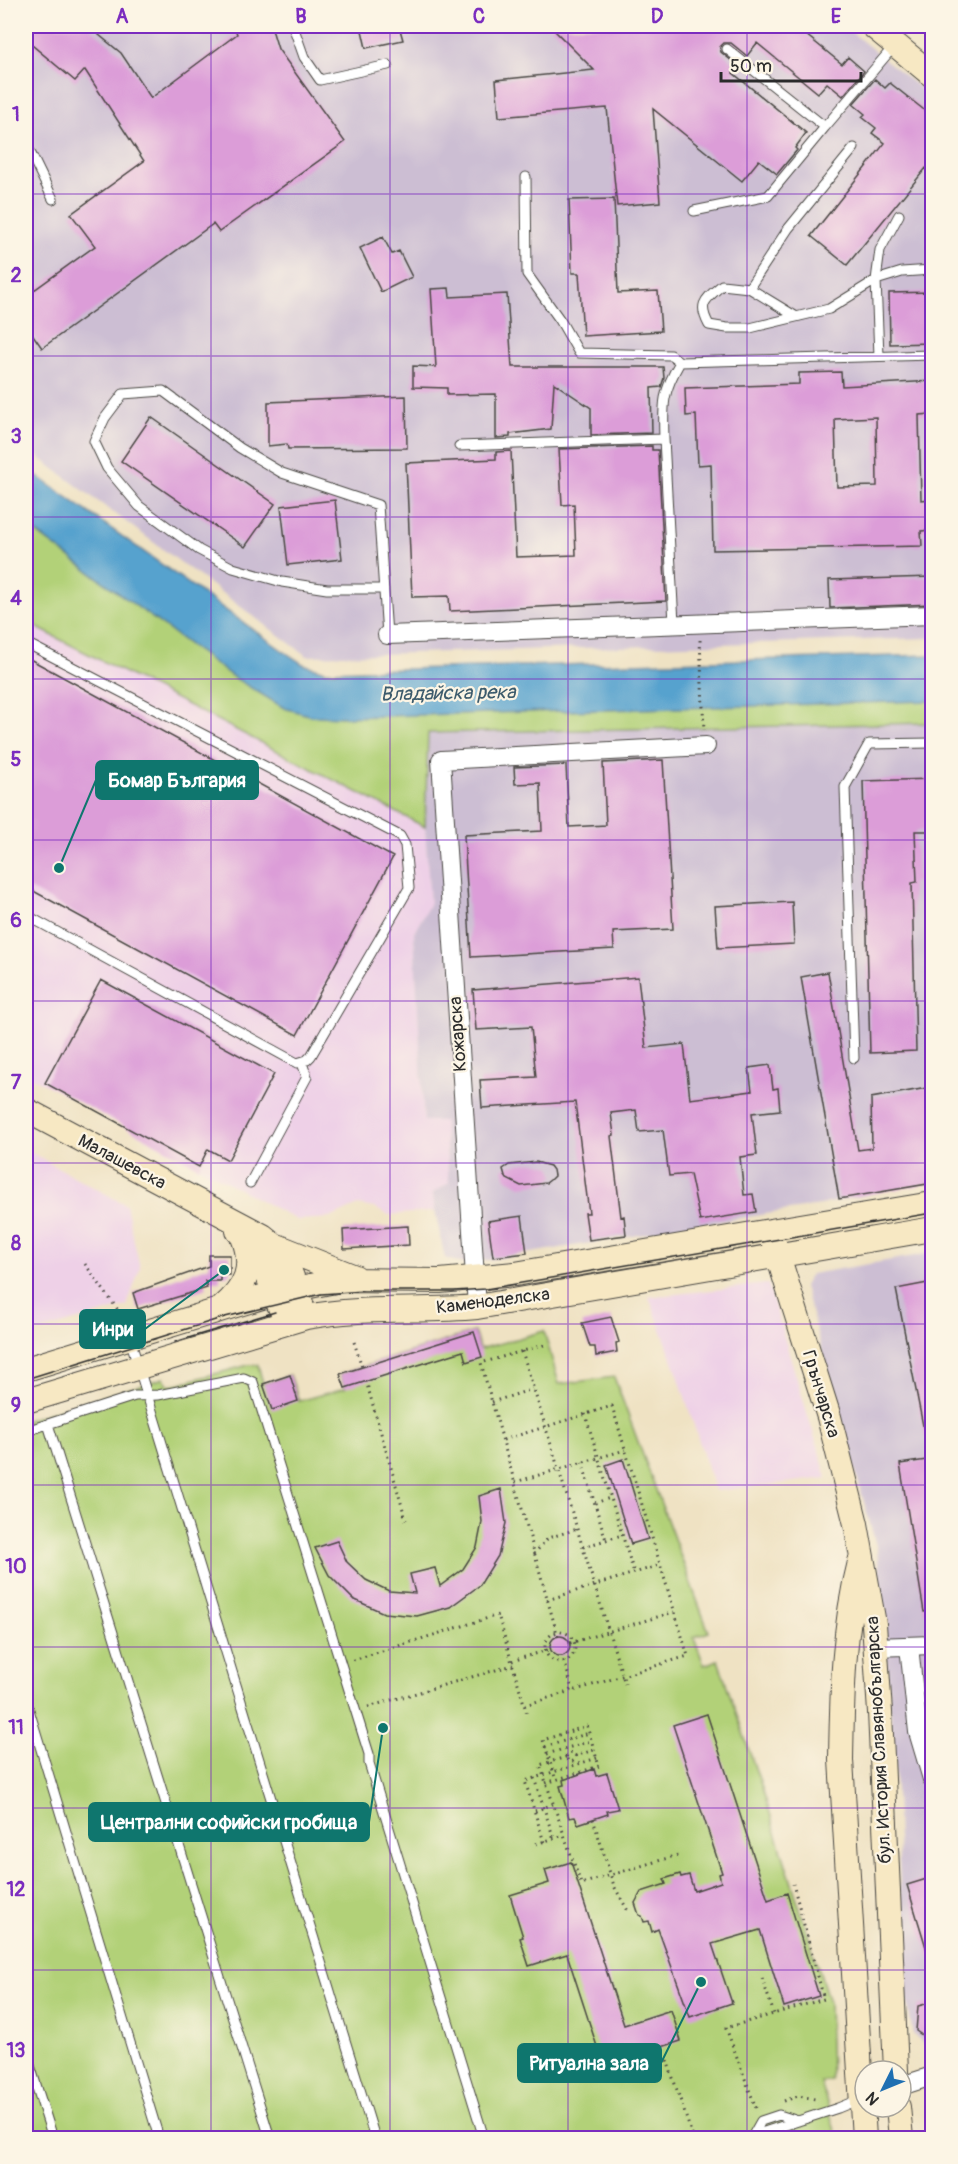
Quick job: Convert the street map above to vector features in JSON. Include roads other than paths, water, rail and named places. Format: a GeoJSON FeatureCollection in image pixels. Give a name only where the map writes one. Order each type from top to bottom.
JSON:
{"type":"FeatureCollection","features":[{"type":"Feature","properties":{"kind":"street"},"geometry":{"type":"LineString","coordinates":[[873,26],[933,75]]}},
{"type":"Feature","properties":{"kind":"street"},"geometry":{"type":"LineString","coordinates":[[387,635],[933,615]]}},
{"type":"Feature","properties":{"kind":"street","name":"Кожарска"},"geometry":{"type":"LineString","coordinates":[[477,1307],[441,760],[706,746]]}},
{"type":"Feature","properties":{"kind":"street","name":"Малашевска"},"geometry":{"type":"LineString","coordinates":[[26,1110],[263,1236],[277,1246],[290,1269],[286,1291]]}},
{"type":"Feature","properties":{"kind":"street","name":"Каменоделска"},"geometry":{"type":"LineString","coordinates":[[26,1368],[126,1327],[222,1308],[286,1291],[342,1280],[475,1279],[568,1266],[933,1203]]}},
{"type":"Feature","properties":{"kind":"street","name":"Малашевска"},"geometry":{"type":"LineString","coordinates":[[218,1214],[243,1234],[260,1255],[286,1291],[296,1319]]}},
{"type":"Feature","properties":{"kind":"street","name":"Каменоделска"},"geometry":{"type":"LineString","coordinates":[[26,1401],[296,1319],[351,1310],[430,1310],[477,1307],[933,1229]]}},
{"type":"Feature","properties":{"kind":"street","name":"Грънчарска"},"geometry":{"type":"LineString","coordinates":[[770,1232],[829,1417],[856,1524],[861,1560]]}},
{"type":"Feature","properties":{"kind":"street"},"geometry":{"type":"LineString","coordinates":[[222,1308],[241,1289],[247,1274],[248,1248],[243,1234]]}},
{"type":"Feature","properties":{"kind":"street"},"geometry":{"type":"LineString","coordinates":[[277,1246],[366,1280]]}},
{"type":"Feature","properties":{"kind":"street","name":"бул. История Славянобългарска"},"geometry":{"type":"LineString","coordinates":[[861,1560],[870,1597],[876,1647],[895,2059]]}},
{"type":"Feature","properties":{"kind":"street","name":"бул. История Славянобългарска"},"geometry":{"type":"LineString","coordinates":[[861,1560],[851,1597],[846,1630],[841,1749],[861,2059]]}},
{"type":"Feature","properties":{"kind":"street"},"geometry":{"type":"LineString","coordinates":[[876,1647],[933,1644]]}},
{"type":"Feature","properties":{"kind":"street"},"geometry":{"type":"LineString","coordinates":[[909,1646],[918,1732],[933,1779]]}},
{"type":"Feature","properties":{"kind":"street"},"geometry":{"type":"LineString","coordinates":[[913,2082],[933,2076]]}},
{"type":"Feature","properties":{"kind":"street","name":"бул. История Славянобългарска"},"geometry":{"type":"LineString","coordinates":[[864,2119],[864,2139]]}},
{"type":"Feature","properties":{"kind":"lane"},"geometry":{"type":"LineString","coordinates":[[293,26],[304,57],[320,80],[388,65]]}},
{"type":"Feature","properties":{"kind":"lane"},"geometry":{"type":"LineString","coordinates":[[927,26],[933,26]]}},
{"type":"Feature","properties":{"kind":"lane"},"geometry":{"type":"LineString","coordinates":[[694,211],[768,196],[895,45]]}},
{"type":"Feature","properties":{"kind":"lane"},"geometry":{"type":"LineString","coordinates":[[727,49],[825,128]]}},
{"type":"Feature","properties":{"kind":"lane"},"geometry":{"type":"LineString","coordinates":[[26,137],[29,150],[53,199]]}},
{"type":"Feature","properties":{"kind":"lane"},"geometry":{"type":"LineString","coordinates":[[749,288],[788,229],[854,148]]}},
{"type":"Feature","properties":{"kind":"lane"},"geometry":{"type":"LineString","coordinates":[[526,177],[527,274],[560,320],[579,353],[671,355],[680,362],[933,355]]}},
{"type":"Feature","properties":{"kind":"lane"},"geometry":{"type":"LineString","coordinates":[[879,356],[876,280],[880,250],[899,215]]}},
{"type":"Feature","properties":{"kind":"lane"},"geometry":{"type":"LineString","coordinates":[[795,316],[749,288],[722,285],[705,301],[702,312],[709,325],[750,328],[829,309],[876,280],[902,272],[933,270]]}},
{"type":"Feature","properties":{"kind":"lane"},"geometry":{"type":"LineString","coordinates":[[674,623],[663,403],[670,380],[680,362]]}},
{"type":"Feature","properties":{"kind":"lane"},"geometry":{"type":"LineString","coordinates":[[384,589],[327,589],[282,582],[233,568],[198,550],[139,506],[107,468],[94,441],[105,418],[123,394],[163,391],[240,448],[282,473],[378,505],[384,589],[387,635]]}},
{"type":"Feature","properties":{"kind":"lane"},"geometry":{"type":"LineString","coordinates":[[459,446],[664,439]]}},
{"type":"Feature","properties":{"kind":"lane"},"geometry":{"type":"LineString","coordinates":[[26,643],[403,838],[410,882],[408,891],[311,1056],[303,1063]]}},
{"type":"Feature","properties":{"kind":"lane"},"geometry":{"type":"LineString","coordinates":[[854,1058],[844,787],[869,744],[933,743]]}},
{"type":"Feature","properties":{"kind":"lane"},"geometry":{"type":"LineString","coordinates":[[26,915],[292,1061],[303,1063]]}},
{"type":"Feature","properties":{"kind":"lane"},"geometry":{"type":"LineString","coordinates":[[250,1183],[307,1077],[303,1063]]}},
{"type":"Feature","properties":{"kind":"lane"},"geometry":{"type":"LineString","coordinates":[[126,1327],[375,2139]]}},
{"type":"Feature","properties":{"kind":"lane"},"geometry":{"type":"LineString","coordinates":[[26,1431],[135,1396],[158,1395],[244,1378],[252,1382],[369,1754],[369,1763],[484,2139]]}},
{"type":"Feature","properties":{"kind":"lane"},"geometry":{"type":"LineString","coordinates":[[48,1424],[270,2139]]}},
{"type":"Feature","properties":{"kind":"lane"},"geometry":{"type":"LineString","coordinates":[[26,1700],[159,2139]]}},
{"type":"Feature","properties":{"kind":"lane"},"geometry":{"type":"LineString","coordinates":[[26,2053],[53,2139]]}},
{"type":"Feature","properties":{"kind":"lane"},"geometry":{"type":"LineString","coordinates":[[749,2138],[853,2102]]}},
{"type":"Feature","properties":{"kind":"lane"},"geometry":{"type":"LineString","coordinates":[[749,2138],[761,2121],[779,2115],[798,2121]]}},
{"type":"Feature","properties":{"kind":"water","name":"Владайска река"},"geometry":{"type":"Polygon","coordinates":[[[26,468],[282,650],[303,664],[326,671],[932,655],[932,701],[347,717],[312,716],[284,708],[233,677],[26,525],[26,468]]]}},
{"type":"Feature","properties":{"kind":"tram line"},"geometry":{"type":"LineString","coordinates":[[26,1379],[225,1317],[321,1294],[486,1289],[932,1213]]}},
{"type":"Feature","properties":{"kind":"tram line"},"geometry":{"type":"LineString","coordinates":[[175,1342],[275,1312]]}},
{"type":"Feature","properties":{"kind":"place","name":"Бомар България"},"geometry":{"type":"Point","coordinates":[59,868]}},
{"type":"Feature","properties":{"kind":"place","name":"Инри"},"geometry":{"type":"Point","coordinates":[224,1270]}},
{"type":"Feature","properties":{"kind":"place","name":"Централни софийски гробища"},"geometry":{"type":"Point","coordinates":[383,1728]}},
{"type":"Feature","properties":{"kind":"place","name":"Ритуална зала"},"geometry":{"type":"Point","coordinates":[701,1982]}}]}
